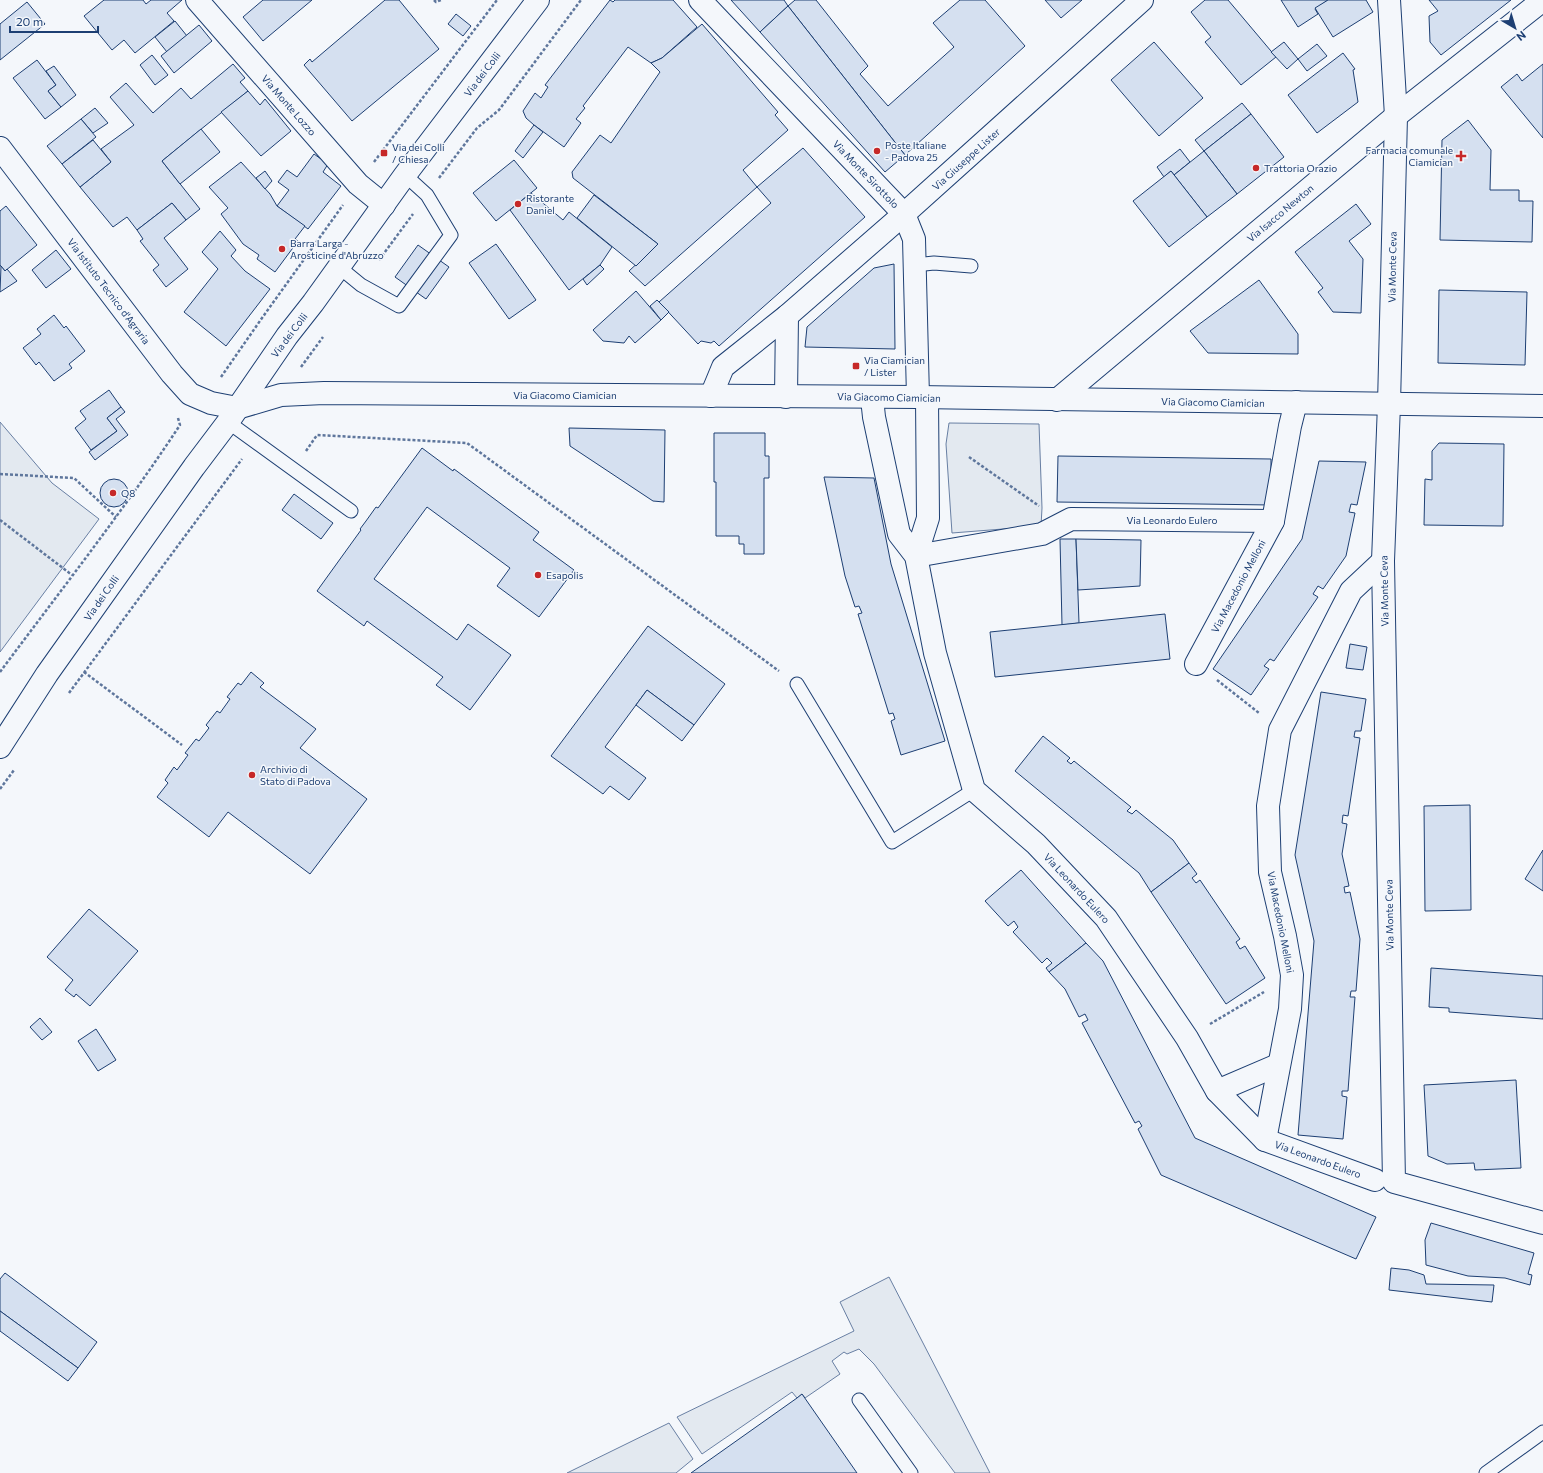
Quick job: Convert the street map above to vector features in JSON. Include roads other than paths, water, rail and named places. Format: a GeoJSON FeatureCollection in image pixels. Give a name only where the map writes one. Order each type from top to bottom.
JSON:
{"type":"FeatureCollection","features":[{"type":"Feature","properties":{"kind":"street","name":"Via Monte Lozzo"},"geometry":{"type":"LineString","coordinates":[[197,0],[358,184],[384,204]]}},
{"type":"Feature","properties":{"kind":"street","name":"Via dei Colli"},"geometry":{"type":"LineString","coordinates":[[0,747],[47,674],[233,415],[287,336],[405,175],[538,0]]}},
{"type":"Feature","properties":{"kind":"street","name":"Via Monte Sirottolo"},"geometry":{"type":"LineString","coordinates":[[700,0],[904,214],[914,239],[922,398]]}},
{"type":"Feature","properties":{"kind":"street","name":"Via Giuseppe Lister"},"geometry":{"type":"LineString","coordinates":[[711,396],[723,367],[787,316],[904,214],[1142,0]]}},
{"type":"Feature","properties":{"kind":"street","name":"Via Monte Ceva"},"geometry":{"type":"LineString","coordinates":[[1384,1181],[1383,561],[1389,404],[1396,116],[1389,0]]}},
{"type":"Feature","properties":{"kind":"street","name":"Via Isacco Newton"},"geometry":{"type":"LineString","coordinates":[[1057,400],[1396,116],[1543,0]]}},
{"type":"Feature","properties":{"kind":"street","name":"Via Istituto Tecnico d'Agraria"},"geometry":{"type":"LineString","coordinates":[[0,148],[172,374],[190,394],[233,415]]}},
{"type":"Feature","properties":{"kind":"street"},"geometry":{"type":"LineString","coordinates":[[786,397],[787,316]]}},
{"type":"Feature","properties":{"kind":"street","name":"Via Giacomo Ciamician"},"geometry":{"type":"LineString","coordinates":[[233,415],[281,395],[324,393],[922,398],[1543,406]]}},
{"type":"Feature","properties":{"kind":"street"},"geometry":{"type":"LineString","coordinates":[[872,398],[874,417],[899,534],[916,556],[935,653],[974,790]]}},
{"type":"Feature","properties":{"kind":"street"},"geometry":{"type":"LineString","coordinates":[[916,556],[928,518],[922,398]]}},
{"type":"Feature","properties":{"kind":"street","name":"Via Macedonio Melloni"},"geometry":{"type":"LineString","coordinates":[[1196,664],[1273,520],[1290,426],[1296,402]]}},
{"type":"Feature","properties":{"kind":"street","name":"Via Leonardo Eulero"},"geometry":{"type":"LineString","coordinates":[[916,556],[1042,534],[1071,520],[1273,520]]}},
{"type":"Feature","properties":{"kind":"street","name":"Via Macedonio Melloni"},"geometry":{"type":"LineString","coordinates":[[1265,1140],[1278,1065],[1290,1009],[1292,975],[1285,936],[1270,872],[1268,806],[1280,730],[1351,591],[1383,561]]}},
{"type":"Feature","properties":{"kind":"street","name":"Via dei Colli"},"geometry":{"type":"LineString","coordinates":[[0,726],[47,674]]}},
{"type":"Feature","properties":{"kind":"street","name":"Via Leonardo Eulero"},"geometry":{"type":"LineString","coordinates":[[974,790],[1036,844],[1106,918],[1187,1038],[1217,1091],[1265,1140],[1384,1181],[1543,1223]]}},
{"type":"Feature","properties":{"kind":"street"},"geometry":{"type":"LineString","coordinates":[[1217,1091],[1278,1065]]}},
{"type":"Feature","properties":{"kind":"lane"},"geometry":{"type":"LineString","coordinates":[[338,267],[361,285],[399,306],[450,235],[427,195],[405,175]]}},
{"type":"Feature","properties":{"kind":"lane"},"geometry":{"type":"LineString","coordinates":[[915,265],[934,263],[971,266]]}},
{"type":"Feature","properties":{"kind":"lane"},"geometry":{"type":"LineString","coordinates":[[233,415],[294,468],[351,510]]}},
{"type":"Feature","properties":{"kind":"lane"},"geometry":{"type":"LineString","coordinates":[[797,684],[892,842],[974,790]]}},
{"type":"Feature","properties":{"kind":"lane"},"geometry":{"type":"LineString","coordinates":[[859,1400],[911,1473]]}},
{"type":"Feature","properties":{"kind":"lane"},"geometry":{"type":"LineString","coordinates":[[1486,1473],[1543,1432]]}},
{"type":"Feature","properties":{"kind":"place","name":"Poste Italiane - Padova 25"},"geometry":{"type":"Point","coordinates":[877,151]}},
{"type":"Feature","properties":{"kind":"place","name":"Via dei Colli / Chiesa"},"geometry":{"type":"Point","coordinates":[384,153]}},
{"type":"Feature","properties":{"kind":"place","name":"Farmacia comunale Ciamician"},"geometry":{"type":"Point","coordinates":[1461,156]}},
{"type":"Feature","properties":{"kind":"place","name":"Trattoria Orazio"},"geometry":{"type":"Point","coordinates":[1256,168]}},
{"type":"Feature","properties":{"kind":"place","name":"Ristorante Daniel"},"geometry":{"type":"Point","coordinates":[518,204]}},
{"type":"Feature","properties":{"kind":"place","name":"Barra Larga - Arosticine d'Abruzzo"},"geometry":{"type":"Point","coordinates":[282,249]}},
{"type":"Feature","properties":{"kind":"place","name":"Via Ciamician / Lister"},"geometry":{"type":"Point","coordinates":[856,366]}},
{"type":"Feature","properties":{"kind":"place","name":"Q8"},"geometry":{"type":"Point","coordinates":[113,493]}},
{"type":"Feature","properties":{"kind":"place","name":"Esapolis"},"geometry":{"type":"Point","coordinates":[538,575]}},
{"type":"Feature","properties":{"kind":"place","name":"Archivio di Stato di Padova"},"geometry":{"type":"Point","coordinates":[252,775]}}]}
